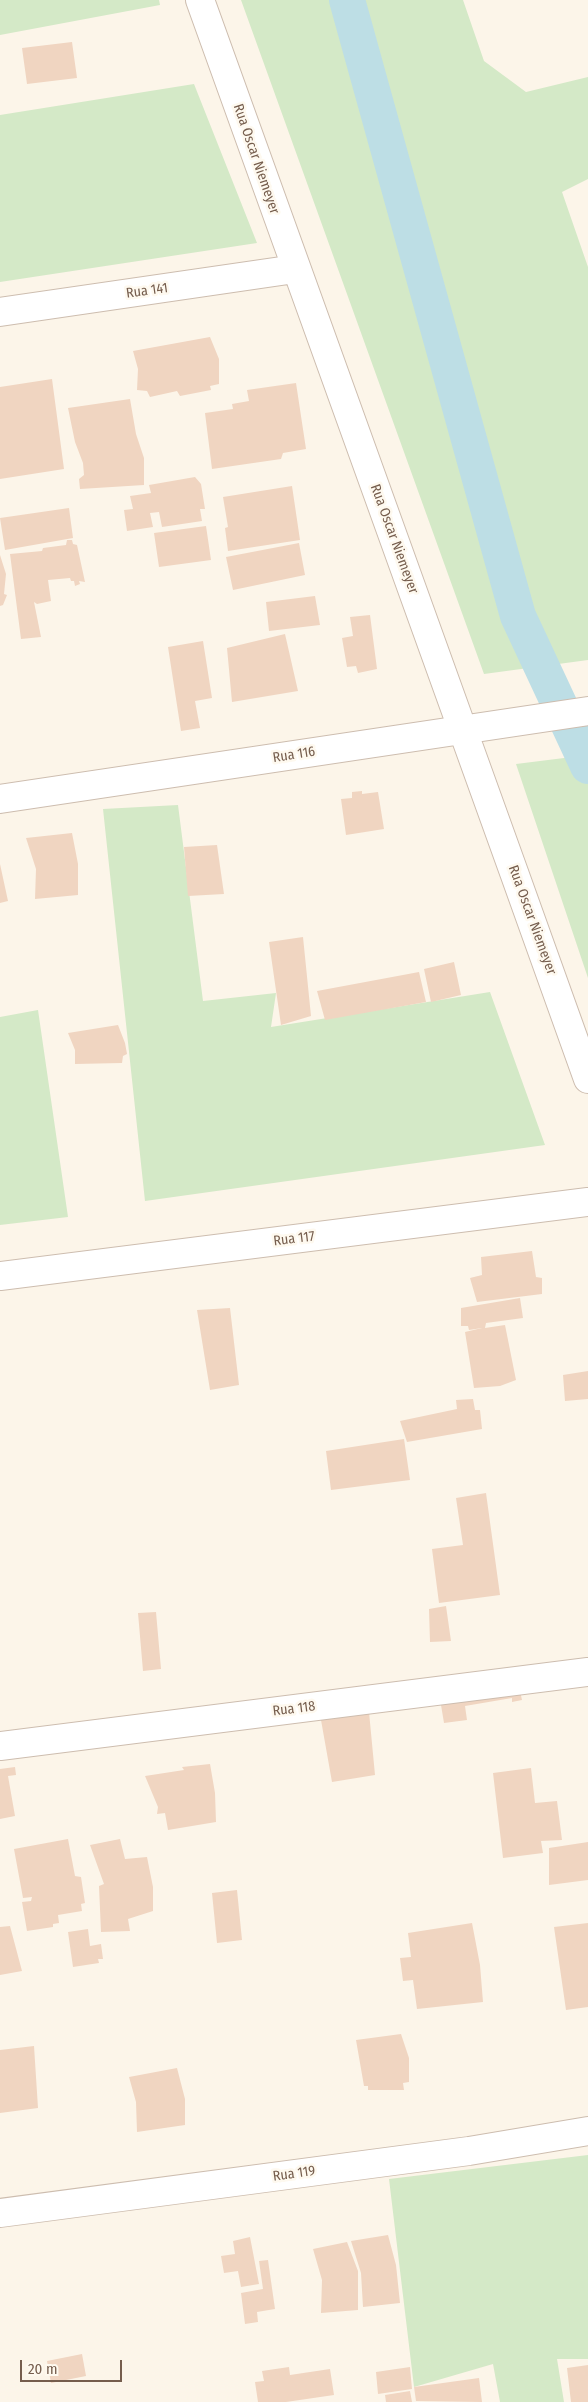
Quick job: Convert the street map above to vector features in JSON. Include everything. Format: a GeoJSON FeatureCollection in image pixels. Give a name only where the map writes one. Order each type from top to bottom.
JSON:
{"type":"FeatureCollection","features":[{"type":"Feature","properties":{"kind":"street","name":"Rua Oscar Niemeyer"},"geometry":{"type":"LineString","coordinates":[[200,0],[295,269],[463,729],[588,1079]]}},
{"type":"Feature","properties":{"kind":"street","name":"Rua 141"},"geometry":{"type":"LineString","coordinates":[[0,312],[295,269]]}},
{"type":"Feature","properties":{"kind":"street","name":"Rua 116"},"geometry":{"type":"LineString","coordinates":[[0,799],[582,712]]}},
{"type":"Feature","properties":{"kind":"street","name":"Rua 117"},"geometry":{"type":"LineString","coordinates":[[0,1276],[588,1202]]}},
{"type":"Feature","properties":{"kind":"street","name":"Rua 118"},"geometry":{"type":"LineString","coordinates":[[0,1746],[588,1672]]}},
{"type":"Feature","properties":{"kind":"street","name":"Rua 119"},"geometry":{"type":"LineString","coordinates":[[0,2213],[469,2151],[588,2132]]}},
{"type":"Feature","properties":{"kind":"green space"},"geometry":{"type":"Polygon","coordinates":[[[0,0],[159,0],[160,5],[0,35],[0,0]]]}},
{"type":"Feature","properties":{"kind":"green space"},"geometry":{"type":"Polygon","coordinates":[[[241,0],[463,0],[484,61],[526,92],[588,77],[588,179],[562,192],[588,267],[588,660],[484,674],[241,0]]]}},
{"type":"Feature","properties":{"kind":"green space"},"geometry":{"type":"Polygon","coordinates":[[[194,84],[257,243],[0,282],[0,115],[194,84]]]}},
{"type":"Feature","properties":{"kind":"green space"},"geometry":{"type":"Polygon","coordinates":[[[588,755],[588,978],[516,764],[588,755]]]}},
{"type":"Feature","properties":{"kind":"green space"},"geometry":{"type":"Polygon","coordinates":[[[178,805],[203,1001],[276,993],[271,1027],[490,992],[545,1145],[145,1201],[103,809],[178,805]]]}},
{"type":"Feature","properties":{"kind":"green space"},"geometry":{"type":"Polygon","coordinates":[[[38,1010],[68,1217],[0,1225],[0,1017],[38,1010]]]}},
{"type":"Feature","properties":{"kind":"green space"},"geometry":{"type":"Polygon","coordinates":[[[588,2155],[588,2359],[557,2359],[564,2402],[500,2402],[493,2364],[414,2387],[389,2179],[588,2155]]]}},
{"type":"Feature","properties":{"kind":"building"},"geometry":{"type":"Polygon","coordinates":[[[72,42],[77,78],[27,84],[22,48],[72,42]]]}},
{"type":"Feature","properties":{"kind":"building"},"geometry":{"type":"Polygon","coordinates":[[[210,337],[219,359],[219,384],[210,386],[211,390],[180,396],[177,391],[150,397],[147,391],[137,390],[138,369],[133,351],[210,337]]]}},
{"type":"Feature","properties":{"kind":"building"},"geometry":{"type":"Polygon","coordinates":[[[52,379],[64,469],[0,479],[0,387],[52,379]]]}},
{"type":"Feature","properties":{"kind":"building"},"geometry":{"type":"Polygon","coordinates":[[[296,383],[306,449],[283,453],[281,459],[212,469],[205,413],[233,409],[232,404],[249,401],[247,390],[296,383]]]}},
{"type":"Feature","properties":{"kind":"building"},"geometry":{"type":"Polygon","coordinates":[[[130,399],[136,434],[144,458],[144,485],[80,489],[79,479],[84,475],[83,463],[75,442],[68,408],[130,399]]]}},
{"type":"Feature","properties":{"kind":"building"},"geometry":{"type":"Polygon","coordinates":[[[195,477],[201,484],[205,509],[200,509],[202,521],[162,527],[159,512],[150,513],[153,527],[127,531],[124,510],[133,509],[130,496],[151,493],[149,485],[195,477]]]}},
{"type":"Feature","properties":{"kind":"building"},"geometry":{"type":"Polygon","coordinates":[[[292,486],[300,540],[228,551],[225,528],[228,527],[223,497],[292,486]]]}},
{"type":"Feature","properties":{"kind":"building"},"geometry":{"type":"Polygon","coordinates":[[[69,508],[73,538],[5,550],[0,518],[69,508]]]}},
{"type":"Feature","properties":{"kind":"building"},"geometry":{"type":"Polygon","coordinates":[[[206,526],[211,560],[159,567],[154,533],[206,526]]]}},
{"type":"Feature","properties":{"kind":"building"},"geometry":{"type":"Polygon","coordinates":[[[67,540],[72,540],[73,544],[77,545],[85,582],[79,581],[80,584],[75,586],[74,581],[71,581],[70,578],[48,580],[51,601],[37,604],[34,602],[41,637],[21,639],[10,554],[42,551],[43,548],[66,545],[67,540]]]}},
{"type":"Feature","properties":{"kind":"building"},"geometry":{"type":"Polygon","coordinates":[[[299,543],[305,575],[233,590],[226,557],[299,543]]]}},
{"type":"Feature","properties":{"kind":"building"},"geometry":{"type":"Polygon","coordinates":[[[0,555],[6,574],[4,594],[7,595],[3,605],[0,606],[0,555]]]}},
{"type":"Feature","properties":{"kind":"building"},"geometry":{"type":"Polygon","coordinates":[[[315,596],[320,625],[269,631],[266,602],[315,596]]]}},
{"type":"Feature","properties":{"kind":"building"},"geometry":{"type":"Polygon","coordinates":[[[370,615],[377,669],[358,673],[356,666],[347,667],[342,638],[353,636],[350,617],[370,615]]]}},
{"type":"Feature","properties":{"kind":"building"},"geometry":{"type":"Polygon","coordinates":[[[285,634],[298,691],[232,702],[227,648],[285,634]]]}},
{"type":"Feature","properties":{"kind":"building"},"geometry":{"type":"Polygon","coordinates":[[[203,641],[212,698],[195,701],[200,728],[181,731],[168,647],[203,641]]]}},
{"type":"Feature","properties":{"kind":"building"},"geometry":{"type":"Polygon","coordinates":[[[362,791],[362,794],[378,792],[384,829],[346,835],[341,799],[352,798],[352,792],[362,791]]]}},
{"type":"Feature","properties":{"kind":"building"},"geometry":{"type":"Polygon","coordinates":[[[72,833],[78,864],[78,895],[35,899],[36,869],[26,838],[72,833]]]}},
{"type":"Feature","properties":{"kind":"building"},"geometry":{"type":"Polygon","coordinates":[[[217,845],[224,894],[188,896],[184,847],[217,845]]]}},
{"type":"Feature","properties":{"kind":"building"},"geometry":{"type":"Polygon","coordinates":[[[0,864],[8,901],[0,903],[0,864]]]}},
{"type":"Feature","properties":{"kind":"building"},"geometry":{"type":"Polygon","coordinates":[[[303,937],[311,1016],[281,1025],[269,942],[303,937]]]}},
{"type":"Feature","properties":{"kind":"building"},"geometry":{"type":"Polygon","coordinates":[[[454,962],[461,995],[431,1002],[424,969],[454,962]]]}},
{"type":"Feature","properties":{"kind":"building"},"geometry":{"type":"Polygon","coordinates":[[[419,972],[426,1002],[325,1020],[317,991],[419,972]]]}},
{"type":"Feature","properties":{"kind":"building"},"geometry":{"type":"Polygon","coordinates":[[[118,1025],[127,1054],[123,1056],[122,1063],[75,1064],[75,1050],[68,1033],[118,1025]]]}},
{"type":"Feature","properties":{"kind":"building"},"geometry":{"type":"Polygon","coordinates":[[[532,1251],[536,1277],[542,1278],[542,1294],[477,1302],[470,1278],[482,1275],[481,1257],[532,1251]]]}},
{"type":"Feature","properties":{"kind":"building"},"geometry":{"type":"Polygon","coordinates":[[[520,1298],[523,1318],[486,1323],[485,1328],[505,1325],[516,1380],[500,1386],[474,1388],[465,1332],[482,1328],[469,1330],[468,1326],[461,1326],[461,1308],[520,1298]]]}},
{"type":"Feature","properties":{"kind":"building"},"geometry":{"type":"Polygon","coordinates":[[[230,1308],[239,1385],[210,1390],[197,1310],[230,1308]]]}},
{"type":"Feature","properties":{"kind":"building"},"geometry":{"type":"Polygon","coordinates":[[[588,1371],[588,1399],[565,1401],[563,1375],[588,1371]]]}},
{"type":"Feature","properties":{"kind":"building"},"geometry":{"type":"Polygon","coordinates":[[[473,1399],[475,1410],[480,1410],[482,1429],[407,1442],[400,1421],[457,1409],[456,1400],[473,1399]]]}},
{"type":"Feature","properties":{"kind":"building"},"geometry":{"type":"Polygon","coordinates":[[[404,1439],[410,1480],[331,1490],[326,1451],[404,1439]]]}},
{"type":"Feature","properties":{"kind":"building"},"geometry":{"type":"Polygon","coordinates":[[[486,1493],[500,1595],[439,1603],[432,1549],[463,1545],[456,1498],[486,1493]]]}},
{"type":"Feature","properties":{"kind":"building"},"geometry":{"type":"Polygon","coordinates":[[[446,1606],[451,1641],[430,1642],[429,1609],[446,1606]]]}},
{"type":"Feature","properties":{"kind":"building"},"geometry":{"type":"Polygon","coordinates":[[[156,1612],[161,1669],[143,1671],[138,1613],[156,1612]]]}},
{"type":"Feature","properties":{"kind":"building"},"geometry":{"type":"Polygon","coordinates":[[[520,1691],[522,1700],[512,1702],[512,1698],[465,1706],[467,1720],[444,1723],[441,1705],[520,1691]]]}},
{"type":"Feature","properties":{"kind":"building"},"geometry":{"type":"Polygon","coordinates":[[[369,1712],[375,1775],[332,1782],[321,1720],[369,1712]]]}},
{"type":"Feature","properties":{"kind":"building"},"geometry":{"type":"Polygon","coordinates":[[[210,1764],[215,1793],[216,1822],[168,1830],[165,1813],[157,1814],[158,1807],[145,1776],[184,1770],[182,1767],[210,1764]]]}},
{"type":"Feature","properties":{"kind":"building"},"geometry":{"type":"Polygon","coordinates":[[[15,1767],[16,1775],[8,1776],[15,1816],[0,1819],[0,1769],[15,1767]]]}},
{"type":"Feature","properties":{"kind":"building"},"geometry":{"type":"Polygon","coordinates":[[[531,1768],[535,1803],[557,1801],[562,1840],[541,1841],[543,1853],[503,1858],[493,1773],[531,1768]]]}},
{"type":"Feature","properties":{"kind":"building"},"geometry":{"type":"Polygon","coordinates":[[[68,1839],[75,1876],[81,1877],[85,1903],[81,1904],[82,1911],[58,1915],[59,1923],[53,1924],[53,1927],[27,1931],[22,1902],[31,1901],[32,1897],[23,1898],[14,1849],[68,1839]]]}},
{"type":"Feature","properties":{"kind":"building"},"geometry":{"type":"Polygon","coordinates":[[[120,1839],[125,1859],[147,1857],[153,1887],[153,1911],[128,1919],[130,1931],[101,1932],[99,1886],[104,1884],[90,1845],[120,1839]]]}},
{"type":"Feature","properties":{"kind":"building"},"geometry":{"type":"Polygon","coordinates":[[[588,1842],[588,1880],[549,1885],[549,1848],[588,1842]]]}},
{"type":"Feature","properties":{"kind":"building"},"geometry":{"type":"Polygon","coordinates":[[[237,1890],[242,1940],[217,1943],[212,1893],[237,1890]]]}},
{"type":"Feature","properties":{"kind":"building"},"geometry":{"type":"Polygon","coordinates":[[[472,1923],[480,1965],[483,2002],[417,2009],[413,1980],[403,1981],[400,1958],[411,1957],[408,1933],[472,1923]]]}},
{"type":"Feature","properties":{"kind":"building"},"geometry":{"type":"Polygon","coordinates":[[[588,1923],[588,2007],[566,2010],[554,1927],[588,1923]]]}},
{"type":"Feature","properties":{"kind":"building"},"geometry":{"type":"Polygon","coordinates":[[[10,1926],[22,1971],[0,1975],[0,1927],[10,1926]]]}},
{"type":"Feature","properties":{"kind":"building"},"geometry":{"type":"Polygon","coordinates":[[[88,1929],[90,1946],[101,1944],[103,1959],[98,1959],[99,1963],[73,1967],[68,1932],[88,1929]]]}},
{"type":"Feature","properties":{"kind":"building"},"geometry":{"type":"Polygon","coordinates":[[[401,2034],[409,2058],[409,2082],[403,2083],[404,2090],[368,2090],[368,2086],[364,2086],[356,2040],[401,2034]]]}},
{"type":"Feature","properties":{"kind":"building"},"geometry":{"type":"Polygon","coordinates":[[[34,2046],[38,2108],[0,2113],[0,2050],[34,2046]]]}},
{"type":"Feature","properties":{"kind":"building"},"geometry":{"type":"Polygon","coordinates":[[[177,2068],[185,2099],[185,2125],[137,2132],[136,2102],[129,2077],[177,2068]]]}},
{"type":"Feature","properties":{"kind":"building"},"geometry":{"type":"Polygon","coordinates":[[[388,2235],[396,2265],[400,2303],[363,2307],[361,2273],[351,2241],[388,2235]]]}},
{"type":"Feature","properties":{"kind":"building"},"geometry":{"type":"Polygon","coordinates":[[[250,2237],[259,2284],[241,2287],[238,2271],[224,2273],[221,2256],[235,2254],[233,2241],[250,2237]]]}},
{"type":"Feature","properties":{"kind":"building"},"geometry":{"type":"Polygon","coordinates":[[[347,2242],[358,2271],[358,2310],[321,2313],[322,2280],[313,2249],[347,2242]]]}},
{"type":"Feature","properties":{"kind":"building"},"geometry":{"type":"Polygon","coordinates":[[[268,2260],[275,2309],[257,2312],[258,2322],[245,2324],[241,2293],[263,2289],[259,2261],[268,2260]]]}},
{"type":"Feature","properties":{"kind":"building"},"geometry":{"type":"Polygon","coordinates":[[[82,2354],[86,2376],[51,2383],[47,2361],[82,2354]]]}},
{"type":"Feature","properties":{"kind":"building"},"geometry":{"type":"Polygon","coordinates":[[[588,2365],[588,2402],[571,2402],[567,2368],[588,2365]]]}},
{"type":"Feature","properties":{"kind":"building"},"geometry":{"type":"Polygon","coordinates":[[[289,2367],[290,2375],[330,2369],[334,2395],[286,2402],[258,2402],[255,2382],[264,2381],[262,2371],[289,2367]]]}},
{"type":"Feature","properties":{"kind":"building"},"geometry":{"type":"Polygon","coordinates":[[[410,2367],[412,2389],[378,2394],[376,2372],[410,2367]]]}},
{"type":"Feature","properties":{"kind":"building"},"geometry":{"type":"Polygon","coordinates":[[[479,2378],[482,2402],[416,2401],[414,2387],[479,2378]]]}},
{"type":"Feature","properties":{"kind":"building"},"geometry":{"type":"Polygon","coordinates":[[[410,2391],[412,2402],[386,2402],[385,2395],[410,2391]]]}},
{"type":"Feature","properties":{"kind":"waterway"},"geometry":{"type":"LineString","coordinates":[[347,0],[518,616],[588,766]]}}]}
